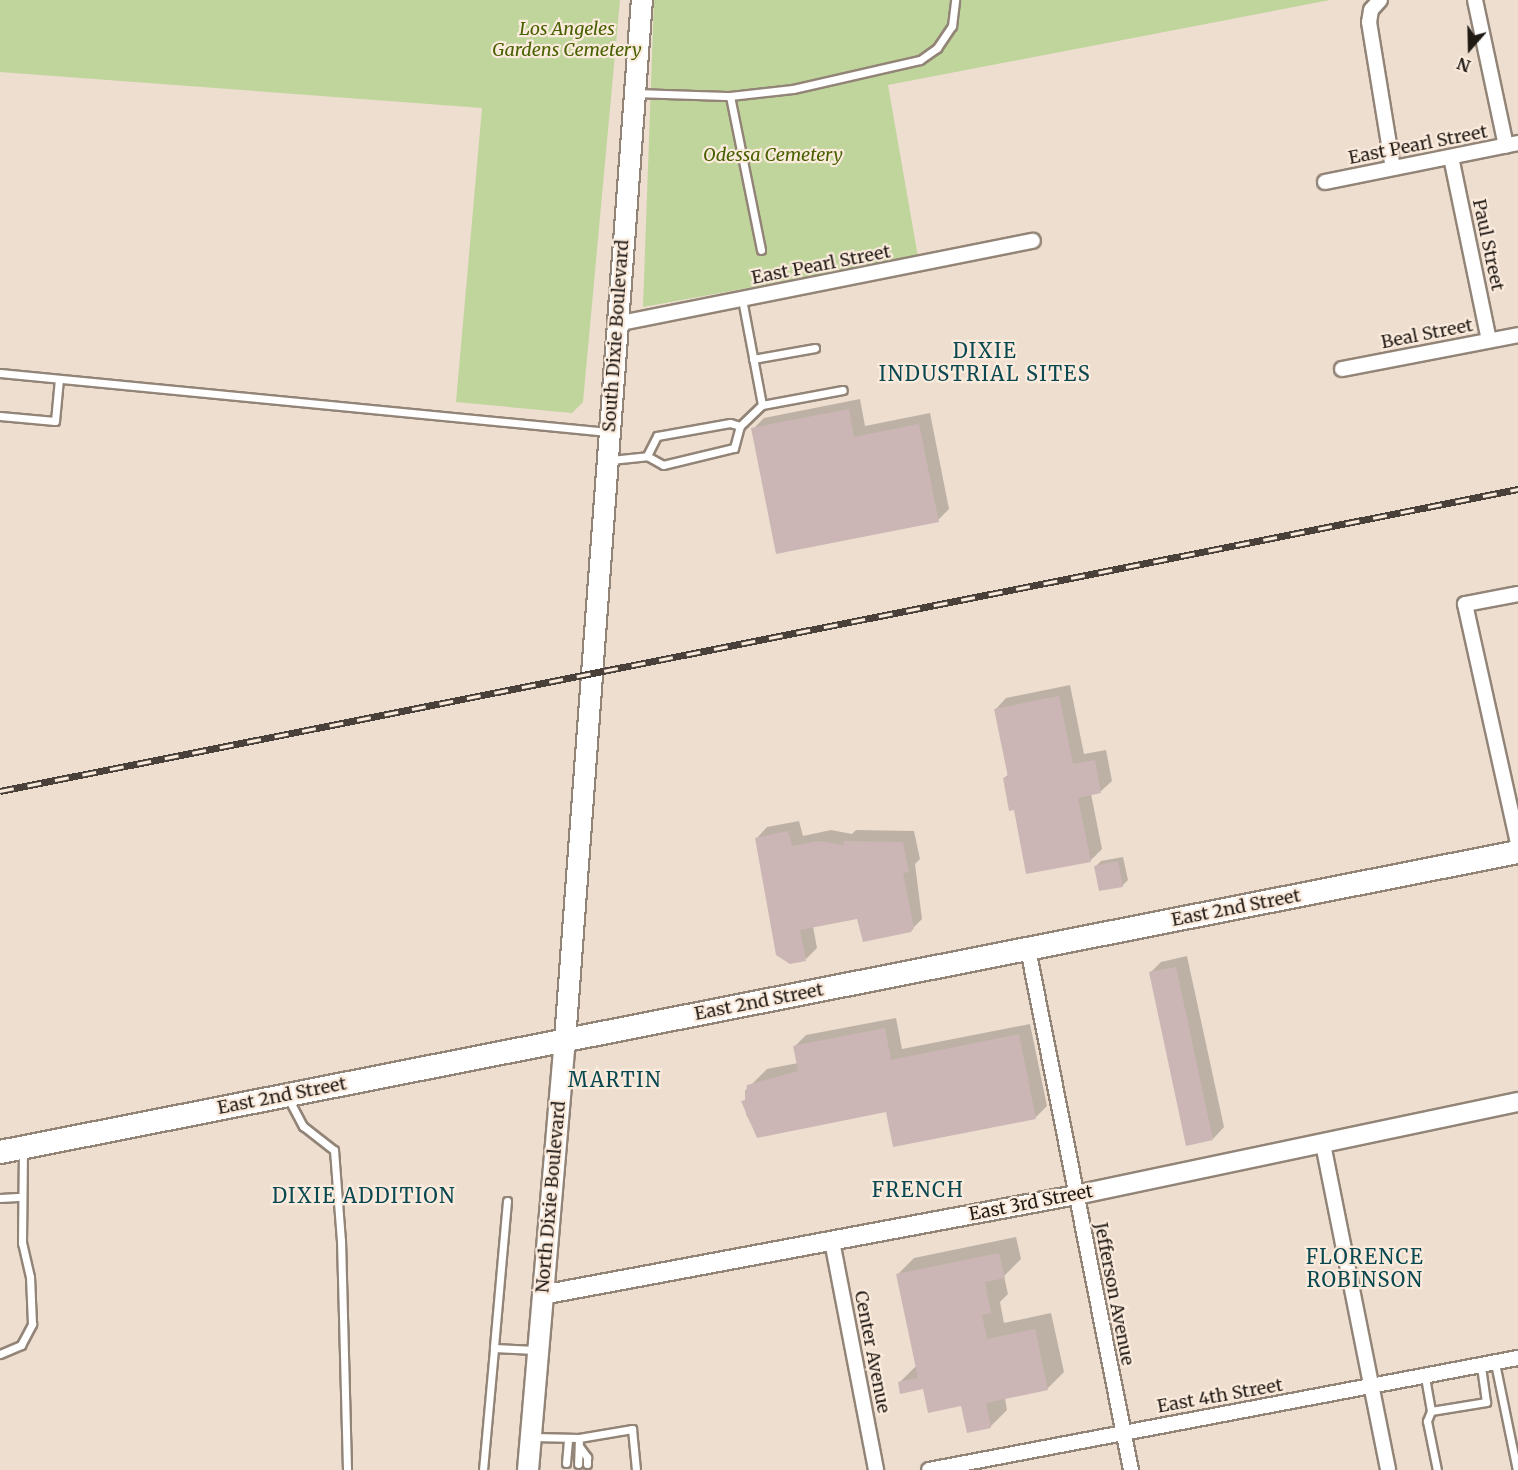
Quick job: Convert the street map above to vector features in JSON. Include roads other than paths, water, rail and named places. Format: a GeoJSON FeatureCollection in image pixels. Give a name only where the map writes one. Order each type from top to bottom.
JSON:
{"type":"FeatureCollection","features":[{"type":"Feature","properties":{"kind":"main road","name":"South Dixie Boulevard"},"geometry":{"type":"LineString","coordinates":[[592,673],[616,324],[642,0]]}},
{"type":"Feature","properties":{"kind":"main road","name":"North Dixie Boulevard"},"geometry":{"type":"LineString","coordinates":[[528,1470],[565,1040],[592,673]]}},
{"type":"Feature","properties":{"kind":"main road","name":"East 2nd Street"},"geometry":{"type":"LineString","coordinates":[[0,1152],[1518,852]]}},
{"type":"Feature","properties":{"kind":"street"},"geometry":{"type":"LineString","coordinates":[[1380,0],[1371,10],[1370,29],[1393,168]]}},
{"type":"Feature","properties":{"kind":"street"},"geometry":{"type":"LineString","coordinates":[[1475,0],[1512,145]]}},
{"type":"Feature","properties":{"kind":"street","name":"East Pearl Street"},"geometry":{"type":"LineString","coordinates":[[1325,182],[1512,145]]}},
{"type":"Feature","properties":{"kind":"street","name":"Paul Street"},"geometry":{"type":"LineString","coordinates":[[1451,157],[1489,340]]}},
{"type":"Feature","properties":{"kind":"street","name":"East Pearl Street"},"geometry":{"type":"LineString","coordinates":[[616,324],[1033,241]]}},
{"type":"Feature","properties":{"kind":"street","name":"Beal Street"},"geometry":{"type":"LineString","coordinates":[[1342,369],[1518,335]]}},
{"type":"Feature","properties":{"kind":"street"},"geometry":{"type":"LineString","coordinates":[[1518,594],[1465,604],[1518,843]]}},
{"type":"Feature","properties":{"kind":"street","name":"Jefferson Avenue"},"geometry":{"type":"LineString","coordinates":[[1028,949],[1131,1470]]}},
{"type":"Feature","properties":{"kind":"street","name":"East 3rd Street"},"geometry":{"type":"LineString","coordinates":[[542,1295],[1076,1195],[1518,1102]]}},
{"type":"Feature","properties":{"kind":"street"},"geometry":{"type":"LineString","coordinates":[[1323,1144],[1388,1470]]}},
{"type":"Feature","properties":{"kind":"street","name":"Center Avenue"},"geometry":{"type":"LineString","coordinates":[[832,1241],[876,1470]]}},
{"type":"Feature","properties":{"kind":"street","name":"East 4th Street"},"geometry":{"type":"LineString","coordinates":[[929,1470],[1123,1432],[1371,1388],[1518,1358]]}},
{"type":"Feature","properties":{"kind":"lane"},"geometry":{"type":"LineString","coordinates":[[636,93],[730,96],[793,89],[920,60],[936,48],[952,26],[954,0]]}},
{"type":"Feature","properties":{"kind":"lane"},"geometry":{"type":"LineString","coordinates":[[730,96],[761,250]]}},
{"type":"Feature","properties":{"kind":"lane"},"geometry":{"type":"LineString","coordinates":[[742,299],[762,405]]}},
{"type":"Feature","properties":{"kind":"lane"},"geometry":{"type":"LineString","coordinates":[[753,359],[815,348]]}},
{"type":"Feature","properties":{"kind":"lane"},"geometry":{"type":"LineString","coordinates":[[0,373],[608,432]]}},
{"type":"Feature","properties":{"kind":"lane"},"geometry":{"type":"LineString","coordinates":[[0,416],[55,421],[59,379]]}},
{"type":"Feature","properties":{"kind":"lane"},"geometry":{"type":"LineString","coordinates":[[606,460],[647,456],[663,465],[734,448],[740,426],[762,405],[843,390]]}},
{"type":"Feature","properties":{"kind":"lane"},"geometry":{"type":"LineString","coordinates":[[647,456],[657,436],[730,423],[740,426]]}},
{"type":"Feature","properties":{"kind":"lane"},"geometry":{"type":"LineString","coordinates":[[287,1095],[303,1126],[334,1150],[347,1470]]}},
{"type":"Feature","properties":{"kind":"lane"},"geometry":{"type":"LineString","coordinates":[[0,1353],[21,1345],[32,1324],[30,1277],[22,1243],[23,1148]]}},
{"type":"Feature","properties":{"kind":"lane"},"geometry":{"type":"LineString","coordinates":[[0,1198],[22,1197]]}},
{"type":"Feature","properties":{"kind":"lane"},"geometry":{"type":"LineString","coordinates":[[483,1470],[507,1201]]}},
{"type":"Feature","properties":{"kind":"lane"},"geometry":{"type":"LineString","coordinates":[[494,1348],[538,1350]]}},
{"type":"Feature","properties":{"kind":"lane"},"geometry":{"type":"LineString","coordinates":[[1495,1363],[1517,1470]]}},
{"type":"Feature","properties":{"kind":"lane"},"geometry":{"type":"LineString","coordinates":[[1480,1366],[1486,1402]]}},
{"type":"Feature","properties":{"kind":"lane"},"geometry":{"type":"LineString","coordinates":[[1425,1377],[1431,1411],[1426,1421],[1437,1470]]}},
{"type":"Feature","properties":{"kind":"lane"},"geometry":{"type":"LineString","coordinates":[[1431,1411],[1503,1400]]}},
{"type":"Feature","properties":{"kind":"lane"},"geometry":{"type":"LineString","coordinates":[[530,1437],[579,1442],[632,1429],[636,1470]]}},
{"type":"Feature","properties":{"kind":"lane"},"geometry":{"type":"LineString","coordinates":[[566,1463],[568,1440]]}},
{"type":"Feature","properties":{"kind":"lane"},"geometry":{"type":"LineString","coordinates":[[578,1464],[579,1442]]}},
{"type":"Feature","properties":{"kind":"lane"},"geometry":{"type":"LineString","coordinates":[[579,1442],[588,1457],[587,1464]]}},
{"type":"Feature","properties":{"kind":"railway"},"geometry":{"type":"LineString","coordinates":[[0,791],[1518,489]]}},
{"type":"Feature","properties":{"kind":"district","name":"DIXIE INDUSTRIAL SITES"},"geometry":{"type":"Point","coordinates":[985,362]}},
{"type":"Feature","properties":{"kind":"district","name":"MARTIN"},"geometry":{"type":"Point","coordinates":[615,1079]}},
{"type":"Feature","properties":{"kind":"district","name":"FRENCH"},"geometry":{"type":"Point","coordinates":[918,1189]}},
{"type":"Feature","properties":{"kind":"district","name":"DIXIE ADDITION"},"geometry":{"type":"Point","coordinates":[364,1195]}},
{"type":"Feature","properties":{"kind":"district","name":"FLORENCE ROBINSON"},"geometry":{"type":"Point","coordinates":[1365,1268]}},
{"type":"Feature","properties":{"kind":"park label","name":"Los Angeles Gardens Cemetery"},"geometry":{"type":"Point","coordinates":[567,40]}},
{"type":"Feature","properties":{"kind":"park label","name":"Odessa Cemetery"},"geometry":{"type":"Point","coordinates":[773,155]}}]}
